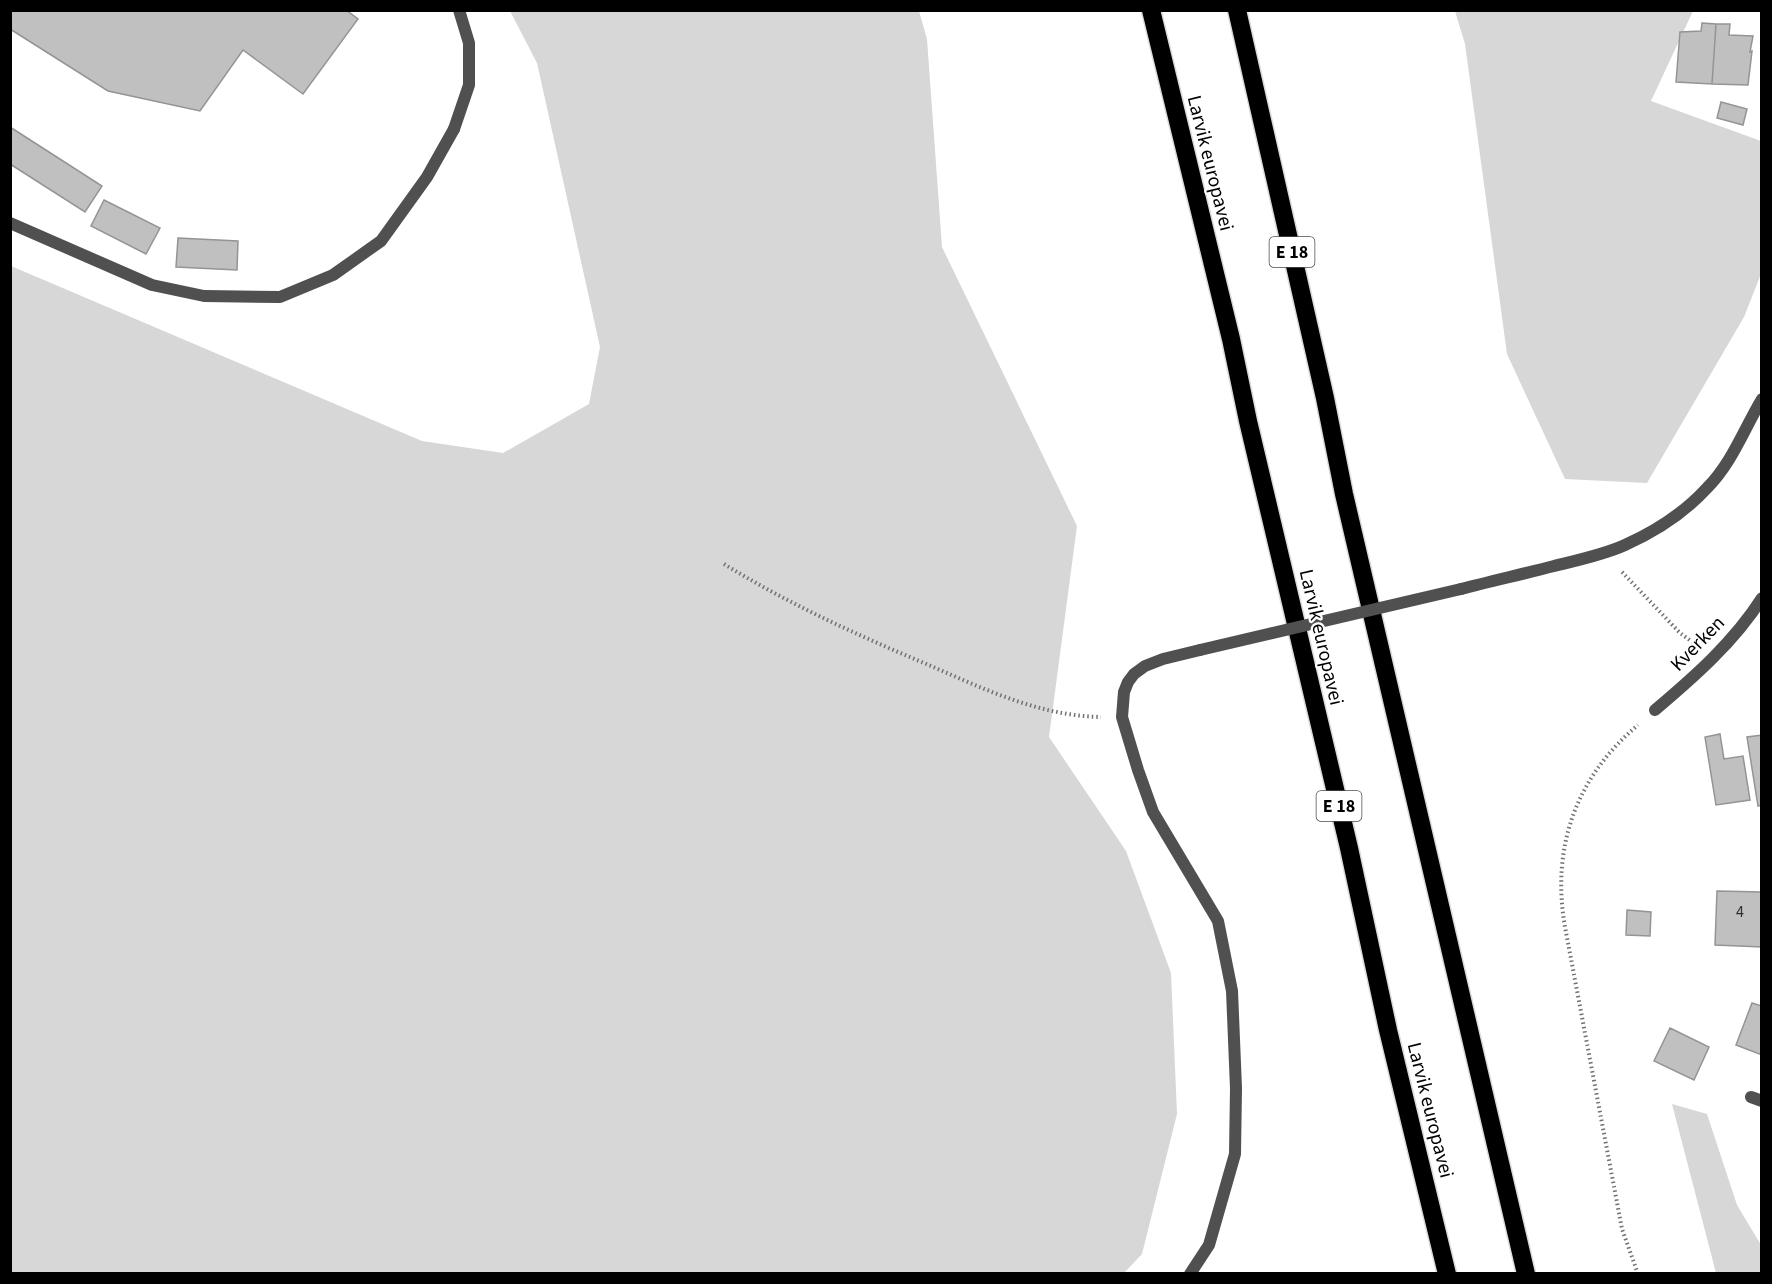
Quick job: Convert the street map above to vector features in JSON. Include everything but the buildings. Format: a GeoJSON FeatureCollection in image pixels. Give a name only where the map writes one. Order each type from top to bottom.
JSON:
{"type":"FeatureCollection","features":[{"type":"Feature","properties":{"kind":"highway","name":"Larvik europavei"},"geometry":{"type":"LineString","coordinates":[[1151,10],[1231,339],[1248,421],[1349,848],[1388,1030],[1447,1274]]}},
{"type":"Feature","properties":{"kind":"highway","name":"E 18"},"geometry":{"type":"LineString","coordinates":[[1237,10],[1344,494],[1526,1274]]}},
{"type":"Feature","properties":{"kind":"street"},"geometry":{"type":"LineString","coordinates":[[10,223],[152,285],[204,296],[280,297],[333,275],[381,241],[427,177],[454,129],[469,85],[469,43],[459,10]]}},
{"type":"Feature","properties":{"kind":"street"},"geometry":{"type":"LineString","coordinates":[[1190,1274],[1209,1245],[1235,1154],[1236,1088],[1232,992],[1218,921],[1153,812],[1138,770],[1122,717],[1124,692],[1128,682],[1145,666],[1163,659],[1461,589],[1583,559],[1623,546],[1653,530],[1681,511],[1708,488],[1729,460],[1761,399]]}},
{"type":"Feature","properties":{"kind":"street","name":"Kverken"},"geometry":{"type":"LineString","coordinates":[[1655,711],[1701,671],[1753,611],[1761,598]]}},
{"type":"Feature","properties":{"kind":"street"},"geometry":{"type":"LineString","coordinates":[[1753,611],[1761,623]]}},
{"type":"Feature","properties":{"kind":"path"},"geometry":{"type":"LineString","coordinates":[[1609,551],[1616,566],[1680,633],[1713,657]]}},
{"type":"Feature","properties":{"kind":"path"},"geometry":{"type":"LineString","coordinates":[[724,564],[758,585],[847,630],[976,685],[1047,711],[1079,717],[1122,717]]}},
{"type":"Feature","properties":{"kind":"path"},"geometry":{"type":"LineString","coordinates":[[1638,1274],[1622,1229],[1561,907],[1560,882],[1562,856],[1568,831],[1587,783],[1611,751],[1655,711]]}},
{"type":"Feature","properties":{"kind":"shaded area"},"geometry":{"type":"Polygon","coordinates":[[[510,11],[919,11],[927,39],[942,247],[1077,526],[1049,737],[1126,851],[1171,973],[1177,1114],[1142,1254],[1124,1273],[11,1273],[11,266],[422,441],[503,453],[589,404],[600,347],[537,63],[510,11]]]}},
{"type":"Feature","properties":{"kind":"shaded area"},"geometry":{"type":"Polygon","coordinates":[[[1455,11],[1693,11],[1651,101],[1761,141],[1761,274],[1744,317],[1647,483],[1565,479],[1507,354],[1465,44],[1455,11]]]}},
{"type":"Feature","properties":{"kind":"shaded area"},"geometry":{"type":"Polygon","coordinates":[[[1672,1104],[1707,1114],[1737,1205],[1761,1245],[1761,1273],[1716,1273],[1672,1104]]]}}]}
